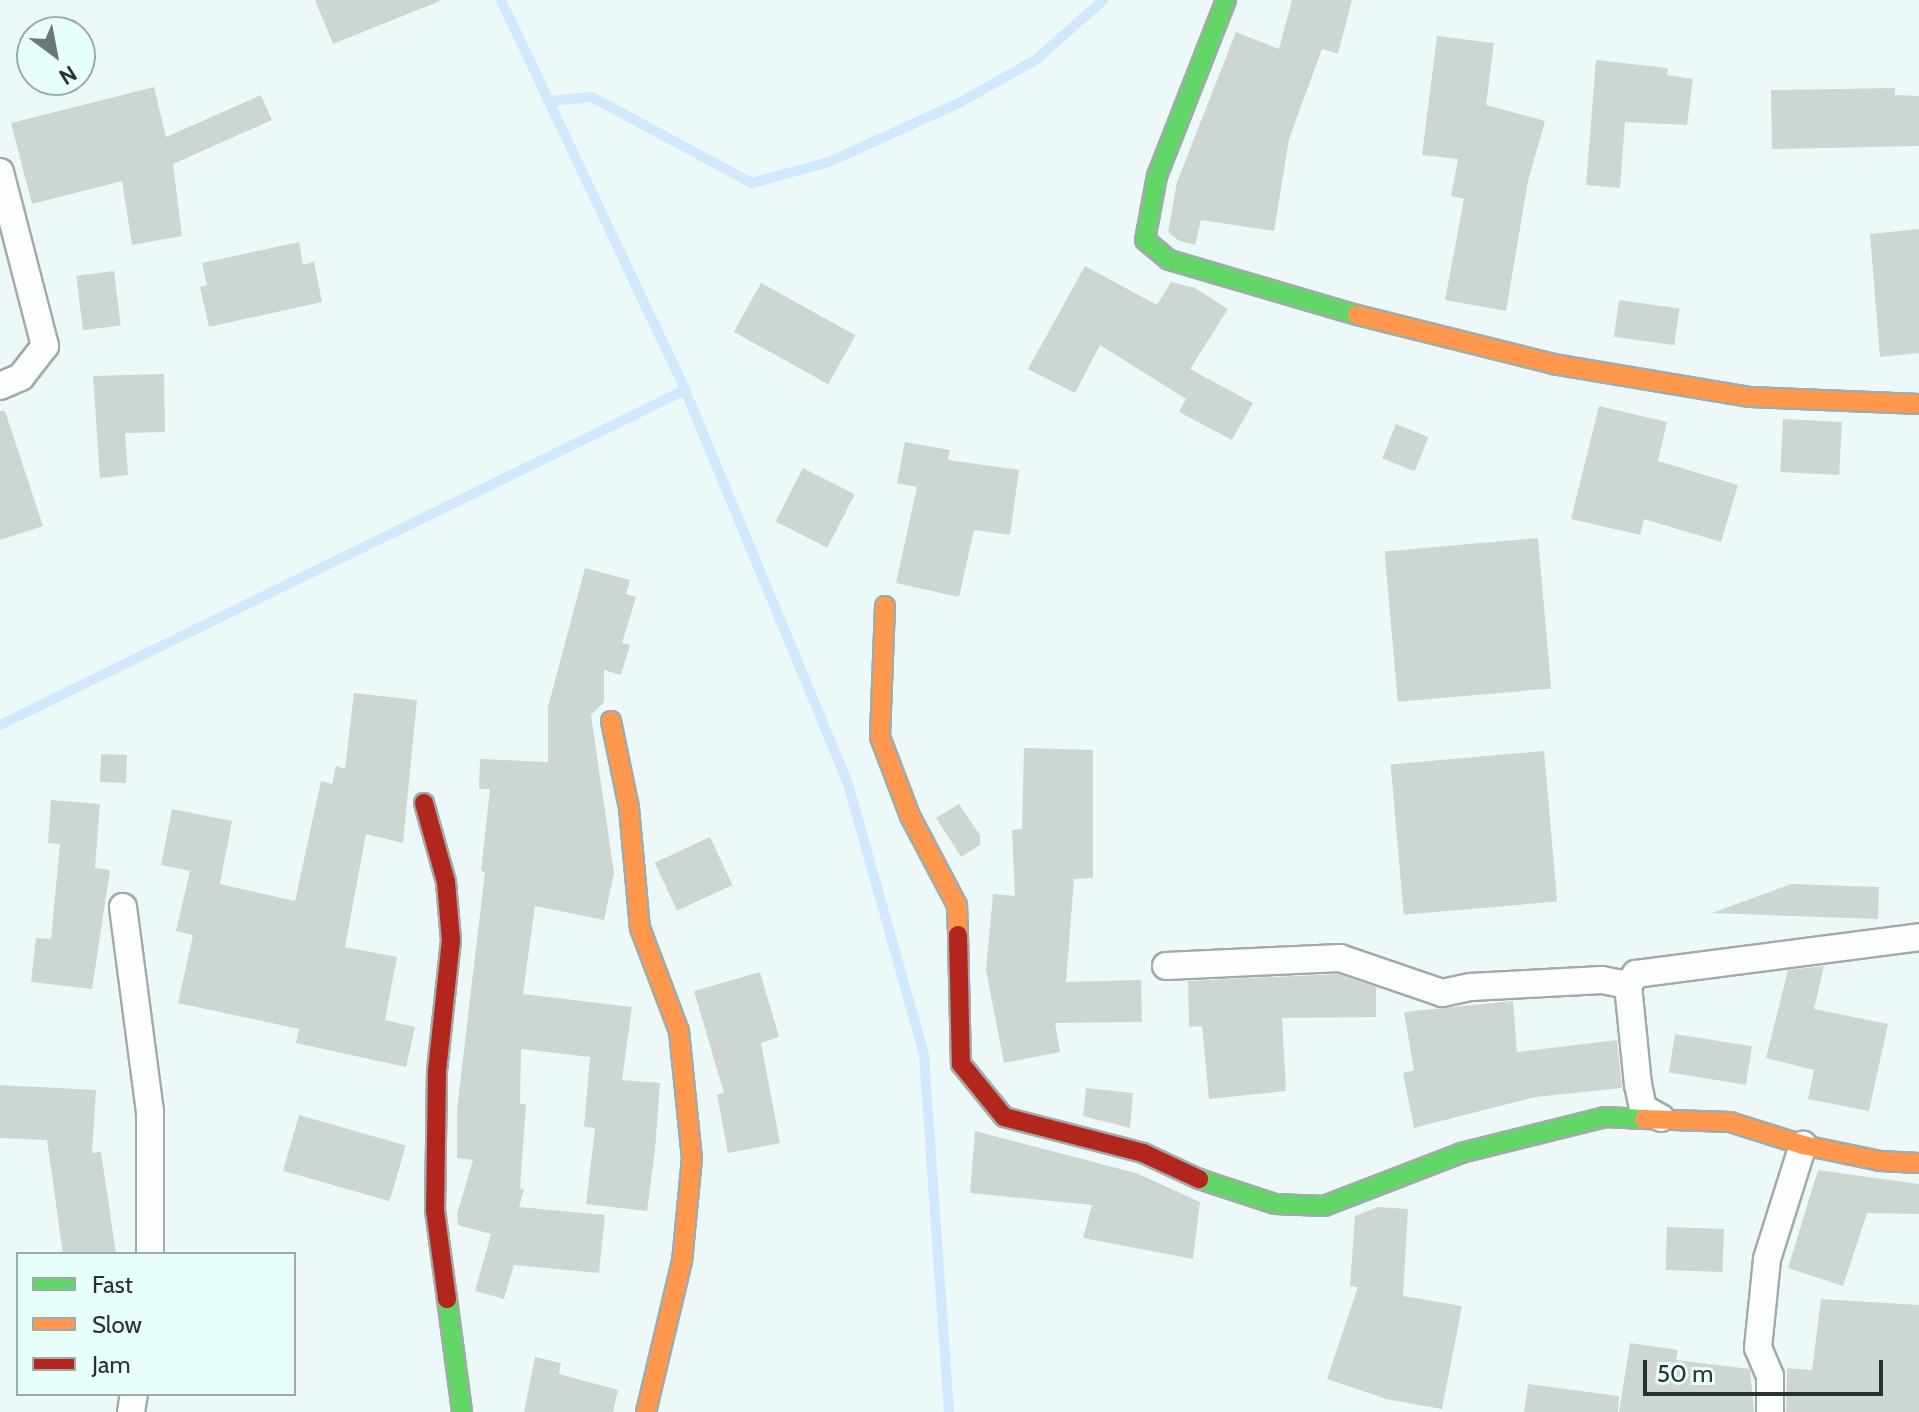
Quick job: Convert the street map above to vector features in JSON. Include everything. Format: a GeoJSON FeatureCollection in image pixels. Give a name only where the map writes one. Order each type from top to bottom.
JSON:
{"type":"FeatureCollection","features":[{"type":"Feature","properties":{"kind":"street"},"geometry":{"type":"LineString","coordinates":[[1226,0],[1157,176],[1145,240],[1169,260],[1262,283],[1311,303],[1553,364],[1750,397],[1919,404]]}},
{"type":"Feature","properties":{"kind":"street"},"geometry":{"type":"LineString","coordinates":[[0,172],[45,346],[21,377],[0,386]]}},
{"type":"Feature","properties":{"kind":"street"},"geometry":{"type":"LineString","coordinates":[[885,606],[880,737],[910,816],[957,905],[961,1064],[1004,1117],[1143,1153],[1206,1182],[1275,1204],[1324,1206],[1461,1153],[1605,1117],[1730,1122],[1803,1145],[1880,1161],[1919,1163]]}},
{"type":"Feature","properties":{"kind":"street"},"geometry":{"type":"LineString","coordinates":[[611,721],[629,808],[640,928],[679,1031],[692,1158],[682,1261],[646,1412]]}},
{"type":"Feature","properties":{"kind":"street"},"geometry":{"type":"LineString","coordinates":[[424,803],[446,882],[451,940],[437,1071],[435,1210],[462,1412]]}},
{"type":"Feature","properties":{"kind":"street"},"geometry":{"type":"LineString","coordinates":[[123,907],[150,1111],[150,1252]]}},
{"type":"Feature","properties":{"kind":"street"},"geometry":{"type":"LineString","coordinates":[[1661,1118],[1643,1108],[1628,985],[1636,974],[1919,937]]}},
{"type":"Feature","properties":{"kind":"street"},"geometry":{"type":"LineString","coordinates":[[1166,966],[1340,958],[1442,993],[1471,987],[1602,980],[1628,985]]}},
{"type":"Feature","properties":{"kind":"street"},"geometry":{"type":"LineString","coordinates":[[1770,1412],[1770,1376],[1758,1348],[1767,1259],[1803,1145]]}},
{"type":"Feature","properties":{"kind":"building"},"geometry":{"type":"Polygon","coordinates":[[[315,0],[439,0],[440,1],[333,44],[315,0]]]}},
{"type":"Feature","properties":{"kind":"building"},"geometry":{"type":"Polygon","coordinates":[[[1292,0],[1352,0],[1338,54],[1322,49],[1289,139],[1274,231],[1201,220],[1195,245],[1179,241],[1168,232],[1177,182],[1236,32],[1279,49],[1292,0]]]}},
{"type":"Feature","properties":{"kind":"building"},"geometry":{"type":"Polygon","coordinates":[[[1437,36],[1494,43],[1486,105],[1545,121],[1528,181],[1506,311],[1445,300],[1464,199],[1451,196],[1458,159],[1422,155],[1437,36]]]}},
{"type":"Feature","properties":{"kind":"building"},"geometry":{"type":"Polygon","coordinates":[[[1596,60],[1668,68],[1667,75],[1693,79],[1687,125],[1625,122],[1620,188],[1586,185],[1596,60]]]}},
{"type":"Feature","properties":{"kind":"building"},"geometry":{"type":"Polygon","coordinates":[[[154,87],[166,137],[261,95],[272,120],[173,164],[182,236],[132,245],[122,181],[32,204],[11,123],[154,87]]]}},
{"type":"Feature","properties":{"kind":"building"},"geometry":{"type":"Polygon","coordinates":[[[1895,88],[1895,95],[1919,96],[1919,146],[1772,149],[1771,90],[1895,88]]]}},
{"type":"Feature","properties":{"kind":"building"},"geometry":{"type":"Polygon","coordinates":[[[1919,229],[1919,353],[1880,357],[1870,234],[1919,229]]]}},
{"type":"Feature","properties":{"kind":"building"},"geometry":{"type":"Polygon","coordinates":[[[299,242],[303,265],[314,262],[322,302],[209,327],[200,287],[207,285],[202,263],[299,242]]]}},
{"type":"Feature","properties":{"kind":"building"},"geometry":{"type":"Polygon","coordinates":[[[1085,266],[1157,305],[1171,282],[1195,288],[1228,309],[1190,369],[1253,403],[1232,440],[1179,412],[1186,399],[1100,345],[1075,393],[1028,369],[1085,266]]]}},
{"type":"Feature","properties":{"kind":"building"},"geometry":{"type":"Polygon","coordinates":[[[114,271],[121,326],[83,330],[76,276],[114,271]]]}},
{"type":"Feature","properties":{"kind":"building"},"geometry":{"type":"Polygon","coordinates":[[[761,283],[855,335],[828,384],[734,332],[761,283]]]}},
{"type":"Feature","properties":{"kind":"building"},"geometry":{"type":"Polygon","coordinates":[[[1619,300],[1679,308],[1674,345],[1614,337],[1619,300]]]}},
{"type":"Feature","properties":{"kind":"building"},"geometry":{"type":"Polygon","coordinates":[[[164,374],[165,432],[125,433],[128,475],[100,478],[93,376],[164,374]]]}},
{"type":"Feature","properties":{"kind":"building"},"geometry":{"type":"Polygon","coordinates":[[[1599,406],[1667,422],[1658,461],[1738,485],[1721,542],[1644,519],[1640,535],[1571,519],[1599,406]]]}},
{"type":"Feature","properties":{"kind":"building"},"geometry":{"type":"Polygon","coordinates":[[[0,411],[5,411],[43,526],[0,540],[0,411]]]}},
{"type":"Feature","properties":{"kind":"building"},"geometry":{"type":"Polygon","coordinates":[[[1783,419],[1842,422],[1839,475],[1780,472],[1783,419]]]}},
{"type":"Feature","properties":{"kind":"building"},"geometry":{"type":"Polygon","coordinates":[[[1396,424],[1428,437],[1415,471],[1382,458],[1396,424]]]}},
{"type":"Feature","properties":{"kind":"building"},"geometry":{"type":"Polygon","coordinates":[[[905,442],[950,450],[948,460],[1019,470],[1010,535],[974,530],[959,597],[896,583],[917,487],[897,483],[905,442]]]}},
{"type":"Feature","properties":{"kind":"building"},"geometry":{"type":"Polygon","coordinates":[[[803,468],[855,494],[827,548],[776,521],[803,468]]]}},
{"type":"Feature","properties":{"kind":"building"},"geometry":{"type":"Polygon","coordinates":[[[1538,538],[1551,688],[1398,702],[1385,551],[1538,538]]]}},
{"type":"Feature","properties":{"kind":"building"},"geometry":{"type":"Polygon","coordinates":[[[585,568],[630,580],[626,594],[636,597],[622,643],[630,645],[621,675],[604,670],[604,702],[591,715],[614,873],[604,920],[535,906],[523,994],[632,1007],[622,1080],[660,1083],[655,1150],[647,1211],[586,1204],[595,1128],[584,1127],[590,1057],[521,1049],[520,1104],[526,1104],[520,1188],[524,1190],[519,1207],[605,1215],[599,1273],[514,1265],[504,1299],[475,1291],[491,1234],[458,1225],[457,1214],[473,1160],[457,1158],[457,1109],[485,872],[481,871],[490,789],[479,789],[480,759],[548,762],[548,707],[585,568]]]}},
{"type":"Feature","properties":{"kind":"building"},"geometry":{"type":"Polygon","coordinates":[[[354,693],[417,700],[403,843],[366,834],[345,947],[397,957],[385,1020],[415,1027],[406,1067],[296,1043],[299,1029],[178,1003],[193,935],[176,931],[190,871],[161,865],[172,809],[232,821],[220,884],[295,901],[321,781],[332,784],[336,766],[345,769],[354,693]]]}},
{"type":"Feature","properties":{"kind":"building"},"geometry":{"type":"Polygon","coordinates":[[[1024,748],[1093,750],[1093,878],[1074,879],[1066,982],[1141,980],[1142,1022],[1055,1023],[1060,1052],[1004,1063],[986,970],[993,894],[1015,896],[1012,830],[1022,829],[1024,748]]]}},
{"type":"Feature","properties":{"kind":"building"},"geometry":{"type":"Polygon","coordinates":[[[1544,751],[1557,901],[1404,915],[1391,764],[1544,751]]]}},
{"type":"Feature","properties":{"kind":"building"},"geometry":{"type":"Polygon","coordinates":[[[101,754],[127,755],[126,783],[100,782],[101,754]]]}},
{"type":"Feature","properties":{"kind":"building"},"geometry":{"type":"Polygon","coordinates":[[[51,800],[100,804],[95,868],[110,870],[92,989],[31,982],[36,938],[51,939],[60,844],[48,843],[51,800]]]}},
{"type":"Feature","properties":{"kind":"building"},"geometry":{"type":"Polygon","coordinates":[[[959,804],[980,835],[980,845],[961,857],[936,818],[959,804]]]}},
{"type":"Feature","properties":{"kind":"building"},"geometry":{"type":"Polygon","coordinates":[[[710,837],[732,885],[677,911],[655,863],[710,837]]]}},
{"type":"Feature","properties":{"kind":"building"},"geometry":{"type":"Polygon","coordinates":[[[1791,884],[1879,887],[1878,919],[1712,913],[1791,884]]]}},
{"type":"Feature","properties":{"kind":"building"},"geometry":{"type":"Polygon","coordinates":[[[1824,966],[1814,1009],[1888,1024],[1869,1111],[1808,1099],[1814,1070],[1766,1058],[1788,970],[1824,966]]]}},
{"type":"Feature","properties":{"kind":"building"},"geometry":{"type":"Polygon","coordinates":[[[760,972],[779,1037],[761,1043],[780,1143],[728,1153],[717,1095],[724,1093],[694,991],[760,972]]]}},
{"type":"Feature","properties":{"kind":"building"},"geometry":{"type":"Polygon","coordinates":[[[1338,974],[1376,987],[1376,1017],[1282,1018],[1286,1091],[1209,1099],[1202,1026],[1189,1027],[1188,981],[1338,974]]]}},
{"type":"Feature","properties":{"kind":"building"},"geometry":{"type":"Polygon","coordinates":[[[1513,1001],[1517,1052],[1617,1040],[1622,1088],[1535,1097],[1414,1128],[1403,1073],[1414,1070],[1404,1012],[1513,1001]]]}},
{"type":"Feature","properties":{"kind":"building"},"geometry":{"type":"Polygon","coordinates":[[[1675,1034],[1752,1046],[1746,1085],[1669,1073],[1675,1034]]]}},
{"type":"Feature","properties":{"kind":"building"},"geometry":{"type":"Polygon","coordinates":[[[0,1085],[96,1090],[92,1153],[101,1152],[116,1252],[63,1252],[47,1140],[0,1138],[0,1085]]]}},
{"type":"Feature","properties":{"kind":"building"},"geometry":{"type":"Polygon","coordinates":[[[1086,1088],[1133,1093],[1130,1128],[1083,1116],[1086,1088]]]}},
{"type":"Feature","properties":{"kind":"building"},"geometry":{"type":"Polygon","coordinates":[[[299,1115],[406,1146],[390,1201],[283,1171],[299,1115]]]}},
{"type":"Feature","properties":{"kind":"building"},"geometry":{"type":"Polygon","coordinates":[[[975,1131],[1136,1173],[1200,1202],[1193,1259],[1083,1238],[1092,1205],[970,1193],[975,1131]]]}},
{"type":"Feature","properties":{"kind":"building"},"geometry":{"type":"Polygon","coordinates":[[[1818,1170],[1919,1184],[1919,1214],[1867,1213],[1843,1286],[1788,1268],[1818,1170]]]}},
{"type":"Feature","properties":{"kind":"building"},"geometry":{"type":"Polygon","coordinates":[[[1378,1207],[1408,1209],[1403,1296],[1462,1306],[1442,1409],[1386,1399],[1327,1379],[1358,1287],[1350,1286],[1355,1216],[1378,1207]]]}},
{"type":"Feature","properties":{"kind":"building"},"geometry":{"type":"Polygon","coordinates":[[[1667,1227],[1724,1229],[1722,1272],[1665,1270],[1667,1227]]]}},
{"type":"Feature","properties":{"kind":"building"},"geometry":{"type":"Polygon","coordinates":[[[1821,1299],[1919,1305],[1919,1412],[1786,1412],[1787,1368],[1812,1370],[1821,1299]]]}},
{"type":"Feature","properties":{"kind":"building"},"geometry":{"type":"Polygon","coordinates":[[[1630,1343],[1678,1350],[1676,1360],[1750,1369],[1754,1412],[1619,1412],[1630,1343]]]}},
{"type":"Feature","properties":{"kind":"building"},"geometry":{"type":"Polygon","coordinates":[[[535,1357],[561,1363],[559,1374],[618,1390],[613,1412],[524,1412],[535,1357]]]}},
{"type":"Feature","properties":{"kind":"building"},"geometry":{"type":"Polygon","coordinates":[[[1528,1384],[1619,1396],[1618,1412],[1524,1412],[1528,1384]]]}},
{"type":"Feature","properties":{"kind":"waterway"},"geometry":{"type":"LineString","coordinates":[[501,0],[685,390],[848,784],[924,1055],[949,1412]]}},
{"type":"Feature","properties":{"kind":"waterway"},"geometry":{"type":"LineString","coordinates":[[549,101],[592,97],[752,183],[829,162],[959,103],[1037,59],[1103,0]]}},
{"type":"Feature","properties":{"kind":"waterway"},"geometry":{"type":"LineString","coordinates":[[0,725],[685,390]]}},
{"type":"Feature","properties":{"kind":"traffic: fast"},"geometry":{"type":"LineString","coordinates":[[1226,0],[1157,176],[1145,240],[1169,260],[1357,315]]}},
{"type":"Feature","properties":{"kind":"traffic: fast"},"geometry":{"type":"LineString","coordinates":[[1199,1179],[1275,1204],[1324,1206],[1461,1153],[1605,1117],[1644,1119]]}},
{"type":"Feature","properties":{"kind":"traffic: fast"},"geometry":{"type":"LineString","coordinates":[[447,1299],[462,1412]]}},
{"type":"Feature","properties":{"kind":"traffic: slow"},"geometry":{"type":"LineString","coordinates":[[1357,315],[1553,364],[1750,397],[1919,404]]}},
{"type":"Feature","properties":{"kind":"traffic: slow"},"geometry":{"type":"LineString","coordinates":[[885,606],[880,737],[910,816],[957,905],[958,935]]}},
{"type":"Feature","properties":{"kind":"traffic: slow"},"geometry":{"type":"LineString","coordinates":[[611,721],[629,808],[640,928],[679,1031],[692,1158],[682,1261],[646,1412]]}},
{"type":"Feature","properties":{"kind":"traffic: slow"},"geometry":{"type":"LineString","coordinates":[[1644,1119],[1730,1122],[1803,1145],[1880,1161],[1919,1163]]}},
{"type":"Feature","properties":{"kind":"traffic: jam"},"geometry":{"type":"LineString","coordinates":[[424,803],[446,882],[451,940],[437,1071],[435,1210],[447,1299]]}},
{"type":"Feature","properties":{"kind":"traffic: jam"},"geometry":{"type":"LineString","coordinates":[[958,935],[961,1064],[1004,1117],[1143,1153],[1199,1179]]}}]}
